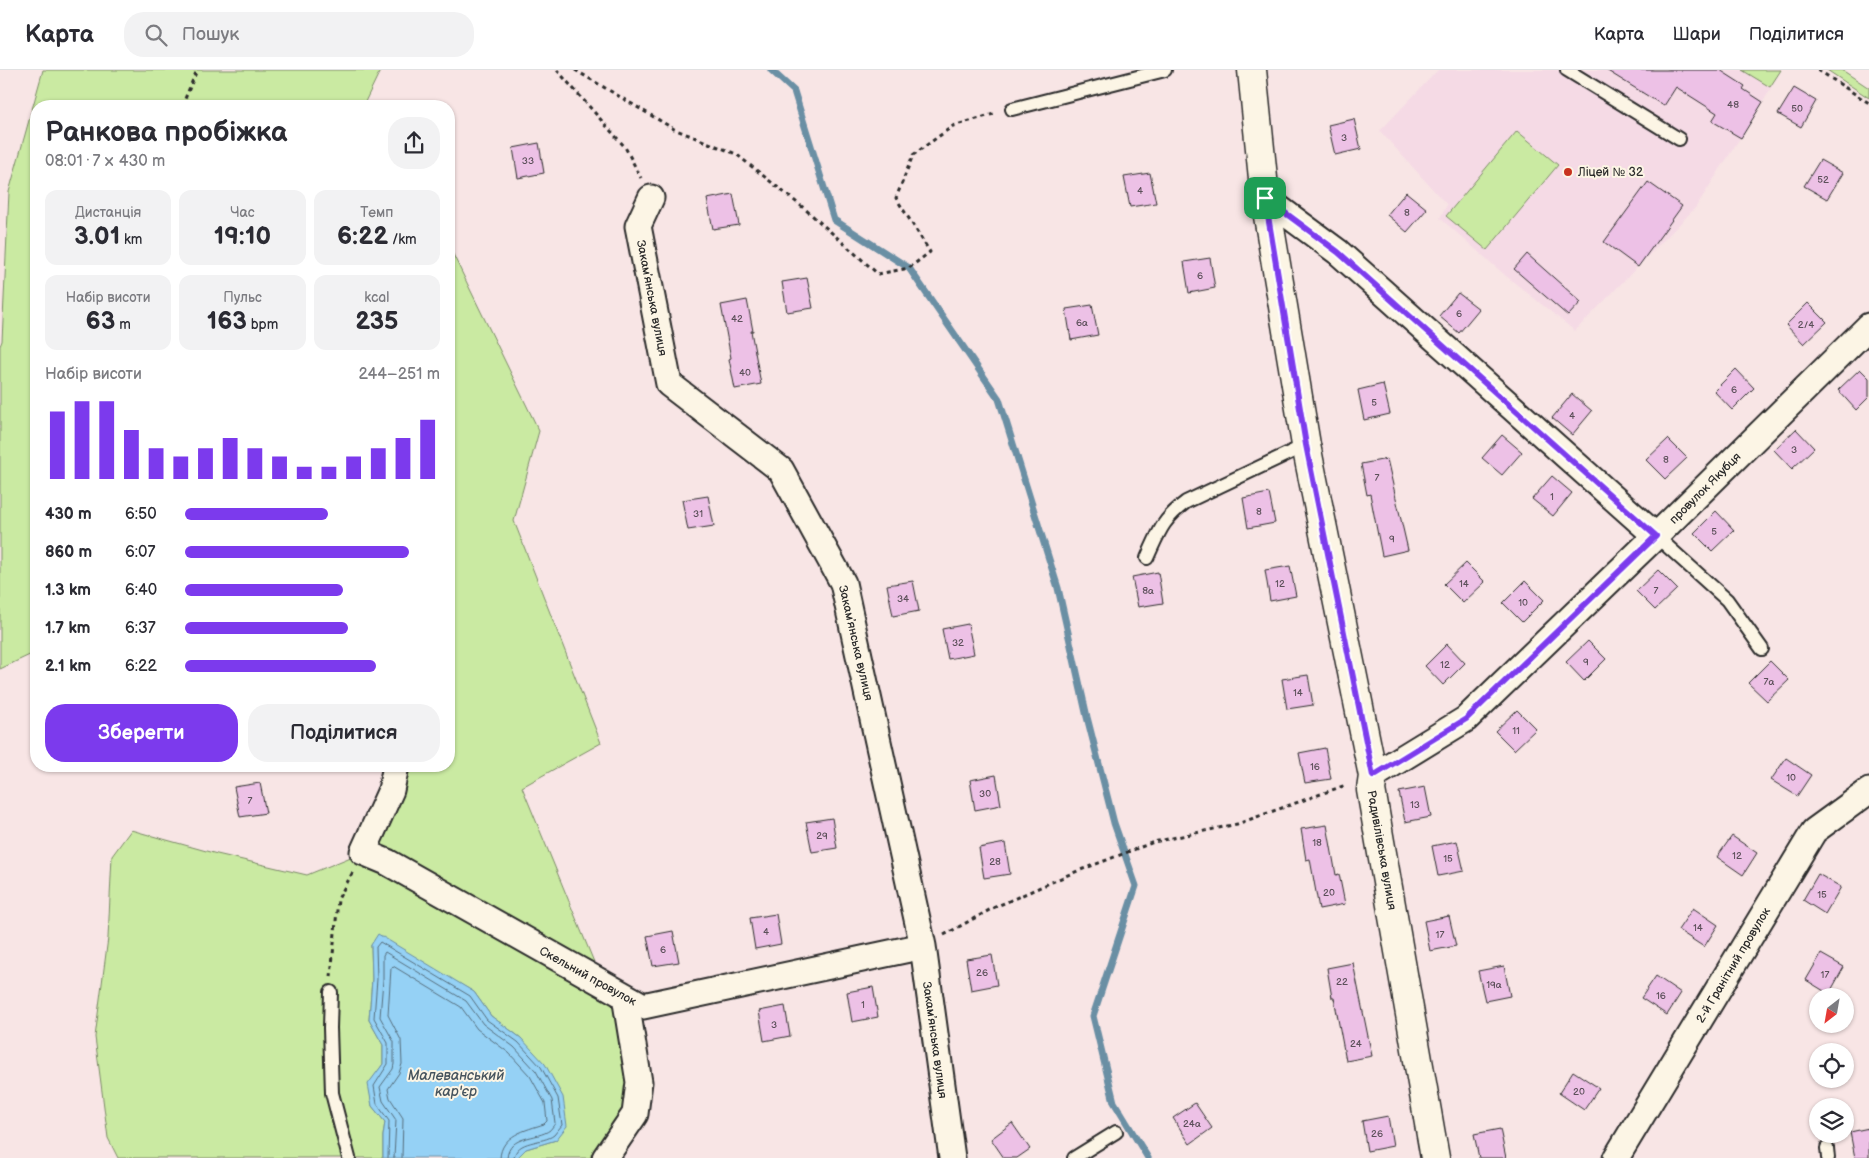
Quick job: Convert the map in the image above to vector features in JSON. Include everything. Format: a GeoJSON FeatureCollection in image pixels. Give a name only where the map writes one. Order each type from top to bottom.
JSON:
{"type":"FeatureCollection","features":[{"type":"Feature","properties":{"kind":"street","name":"Радивілівська вулиця"},"geometry":{"type":"LineString","coordinates":[[1252,70],[1265,198],[1306,445],[1373,776],[1371,790],[1435,1158]]}},
{"type":"Feature","properties":{"kind":"street","name":"Закамʼянська вулиця"},"geometry":{"type":"LineString","coordinates":[[651,198],[638,226],[669,384],[782,470],[843,583],[923,946],[952,1158]]}},
{"type":"Feature","properties":{"kind":"street"},"geometry":{"type":"LineString","coordinates":[[1265,198],[1338,252],[1656,536]]}},
{"type":"Feature","properties":{"kind":"street","name":"провулок Якубця"},"geometry":{"type":"LineString","coordinates":[[1373,776],[1466,719],[1656,536],[1869,326]]}},
{"type":"Feature","properties":{"kind":"street"},"geometry":{"type":"LineString","coordinates":[[363,852],[391,790],[395,772]]}},
{"type":"Feature","properties":{"kind":"street","name":"2-й Гранітний провулок"},"geometry":{"type":"LineString","coordinates":[[1616,1158],[1814,831],[1869,791]]}},
{"type":"Feature","properties":{"kind":"street","name":"Скельний провулок"},"geometry":{"type":"LineString","coordinates":[[363,852],[387,862],[643,1006],[923,946]]}},
{"type":"Feature","properties":{"kind":"street"},"geometry":{"type":"LineString","coordinates":[[605,1158],[635,1114],[639,1082],[625,996]]}},
{"type":"Feature","properties":{"kind":"lane"},"geometry":{"type":"LineString","coordinates":[[1012,109],[1165,70]]}},
{"type":"Feature","properties":{"kind":"lane"},"geometry":{"type":"LineString","coordinates":[[1567,70],[1679,139]]}},
{"type":"Feature","properties":{"kind":"lane"},"geometry":{"type":"LineString","coordinates":[[1147,558],[1163,523],[1186,502],[1306,445]]}},
{"type":"Feature","properties":{"kind":"lane"},"geometry":{"type":"LineString","coordinates":[[1656,536],[1727,600],[1762,649]]}},
{"type":"Feature","properties":{"kind":"lane"},"geometry":{"type":"LineString","coordinates":[[331,992],[332,1093],[349,1158]]}},
{"type":"Feature","properties":{"kind":"lane"},"geometry":{"type":"LineString","coordinates":[[1074,1158],[1116,1132]]}},
{"type":"Feature","properties":{"kind":"path"},"geometry":{"type":"LineString","coordinates":[[184,100],[197,70]]}},
{"type":"Feature","properties":{"kind":"path"},"geometry":{"type":"LineString","coordinates":[[557,70],[625,147],[651,198]]}},
{"type":"Feature","properties":{"kind":"path"},"geometry":{"type":"LineString","coordinates":[[575,70],[674,129],[736,154],[805,209],[878,274],[909,268],[930,252],[896,198],[913,154],[953,126],[1012,109]]}},
{"type":"Feature","properties":{"kind":"path"},"geometry":{"type":"LineString","coordinates":[[1818,70],[1869,103]]}},
{"type":"Feature","properties":{"kind":"path"},"geometry":{"type":"LineString","coordinates":[[923,946],[993,908],[1070,874],[1147,844],[1237,824],[1373,776]]}},
{"type":"Feature","properties":{"kind":"path"},"geometry":{"type":"LineString","coordinates":[[331,992],[332,952],[338,899],[363,852]]}},
{"type":"Feature","properties":{"kind":"shaded area","name":"Ліцей № 32"},"geometry":{"type":"Polygon","coordinates":[[[1438,70],[1781,70],[1763,102],[1696,207],[1575,331],[1506,276],[1440,218],[1447,205],[1380,131],[1438,70]]]}},
{"type":"Feature","properties":{"kind":"green space"},"geometry":{"type":"Polygon","coordinates":[[[43,70],[382,70],[366,100],[35,100],[43,70]]]}},
{"type":"Feature","properties":{"kind":"green space"},"geometry":{"type":"Polygon","coordinates":[[[1742,70],[1781,70],[1770,87],[1742,70]]]}},
{"type":"Feature","properties":{"kind":"green space"},"geometry":{"type":"Polygon","coordinates":[[[1827,70],[1842,70],[1869,88],[1869,98],[1827,70]]]}},
{"type":"Feature","properties":{"kind":"green space"},"geometry":{"type":"Polygon","coordinates":[[[30,117],[30,655],[0,669],[0,346],[2,341],[9,192],[30,117]]]}},
{"type":"Feature","properties":{"kind":"green space"},"geometry":{"type":"Polygon","coordinates":[[[1517,131],[1558,165],[1487,250],[1446,216],[1517,131]]]}},
{"type":"Feature","properties":{"kind":"green space"},"geometry":{"type":"Polygon","coordinates":[[[455,258],[539,431],[514,521],[601,743],[522,787],[603,984],[625,996],[639,1082],[605,1158],[517,1158],[526,1149],[556,1140],[521,1038],[491,1016],[474,992],[432,968],[371,945],[372,979],[369,1020],[383,1045],[383,1064],[369,1084],[372,1106],[385,1122],[383,1158],[118,1158],[108,1138],[95,1037],[108,938],[112,856],[131,830],[217,854],[307,875],[363,852],[394,772],[455,772],[455,258]]]}},
{"type":"Feature","properties":{"kind":"water","name":"Малеванський кар'єр"},"geometry":{"type":"Polygon","coordinates":[[[378,934],[474,992],[491,1016],[521,1038],[545,1064],[563,1097],[567,1126],[556,1140],[526,1149],[517,1158],[383,1158],[385,1122],[372,1106],[368,1084],[383,1064],[383,1045],[369,1020],[372,979],[371,945],[378,934]]]}},
{"type":"Feature","properties":{"kind":"building"},"geometry":{"type":"Polygon","coordinates":[[[1606,70],[1720,70],[1745,86],[1743,89],[1763,102],[1741,138],[1712,121],[1717,113],[1676,87],[1664,106],[1606,70]]]}},
{"type":"Feature","properties":{"kind":"building"},"geometry":{"type":"Polygon","coordinates":[[[1794,88],[1816,101],[1801,127],[1778,114],[1794,88]]]}},
{"type":"Feature","properties":{"kind":"building"},"geometry":{"type":"Polygon","coordinates":[[[1354,119],[1361,149],[1335,155],[1328,125],[1354,119]]]}},
{"type":"Feature","properties":{"kind":"building"},"geometry":{"type":"Polygon","coordinates":[[[539,143],[544,173],[518,178],[513,148],[539,143]]]}},
{"type":"Feature","properties":{"kind":"building"},"geometry":{"type":"Polygon","coordinates":[[[1820,160],[1843,173],[1827,199],[1804,186],[1820,160]]]}},
{"type":"Feature","properties":{"kind":"building"},"geometry":{"type":"Polygon","coordinates":[[[1150,173],[1156,203],[1130,207],[1124,177],[1150,173]]]}},
{"type":"Feature","properties":{"kind":"building"},"geometry":{"type":"Polygon","coordinates":[[[1648,182],[1682,206],[1638,267],[1604,242],[1648,182]]]}},
{"type":"Feature","properties":{"kind":"building"},"geometry":{"type":"Polygon","coordinates":[[[1406,192],[1427,209],[1407,232],[1387,215],[1406,192]]]}},
{"type":"Feature","properties":{"kind":"building"},"geometry":{"type":"Polygon","coordinates":[[[733,194],[739,225],[713,229],[707,199],[733,194]]]}},
{"type":"Feature","properties":{"kind":"building"},"geometry":{"type":"Polygon","coordinates":[[[1527,254],[1581,302],[1568,316],[1514,269],[1527,254]]]}},
{"type":"Feature","properties":{"kind":"building"},"geometry":{"type":"Polygon","coordinates":[[[1210,258],[1215,288],[1189,293],[1184,262],[1210,258]]]}},
{"type":"Feature","properties":{"kind":"building"},"geometry":{"type":"Polygon","coordinates":[[[807,278],[813,308],[787,312],[782,282],[807,278]]]}},
{"type":"Feature","properties":{"kind":"building"},"geometry":{"type":"Polygon","coordinates":[[[1458,293],[1479,309],[1459,333],[1439,316],[1458,293]]]}},
{"type":"Feature","properties":{"kind":"building"},"geometry":{"type":"Polygon","coordinates":[[[747,300],[761,384],[735,389],[721,305],[747,300]]]}},
{"type":"Feature","properties":{"kind":"building"},"geometry":{"type":"Polygon","coordinates":[[[1808,303],[1827,322],[1804,344],[1786,325],[1808,303]]]}},
{"type":"Feature","properties":{"kind":"building"},"geometry":{"type":"Polygon","coordinates":[[[1092,305],[1098,335],[1071,340],[1066,309],[1092,305]]]}},
{"type":"Feature","properties":{"kind":"building"},"geometry":{"type":"Polygon","coordinates":[[[1736,369],[1754,388],[1732,410],[1714,391],[1736,369]]]}},
{"type":"Feature","properties":{"kind":"building"},"geometry":{"type":"Polygon","coordinates":[[[1860,369],[1869,378],[1869,397],[1856,410],[1838,390],[1860,369]]]}},
{"type":"Feature","properties":{"kind":"building"},"geometry":{"type":"Polygon","coordinates":[[[1383,384],[1390,414],[1364,420],[1358,390],[1383,384]]]}},
{"type":"Feature","properties":{"kind":"building"},"geometry":{"type":"Polygon","coordinates":[[[1572,394],[1592,411],[1572,435],[1552,418],[1572,394]]]}},
{"type":"Feature","properties":{"kind":"building"},"geometry":{"type":"Polygon","coordinates":[[[1796,429],[1814,448],[1792,469],[1774,450],[1796,429]]]}},
{"type":"Feature","properties":{"kind":"building"},"geometry":{"type":"Polygon","coordinates":[[[1502,435],[1522,452],[1502,475],[1482,458],[1502,435]]]}},
{"type":"Feature","properties":{"kind":"building"},"geometry":{"type":"Polygon","coordinates":[[[1668,439],[1687,458],[1665,479],[1646,460],[1668,439]]]}},
{"type":"Feature","properties":{"kind":"building"},"geometry":{"type":"Polygon","coordinates":[[[1387,459],[1408,550],[1382,556],[1370,494],[1367,495],[1361,464],[1387,459]]]}},
{"type":"Feature","properties":{"kind":"building"},"geometry":{"type":"Polygon","coordinates":[[[1552,476],[1572,493],[1553,516],[1532,499],[1552,476]]]}},
{"type":"Feature","properties":{"kind":"building"},"geometry":{"type":"Polygon","coordinates":[[[1269,493],[1275,523],[1248,528],[1243,498],[1269,493]]]}},
{"type":"Feature","properties":{"kind":"building"},"geometry":{"type":"Polygon","coordinates":[[[708,496],[714,526],[688,530],[682,500],[708,496]]]}},
{"type":"Feature","properties":{"kind":"building"},"geometry":{"type":"Polygon","coordinates":[[[1716,511],[1734,530],[1712,551],[1694,533],[1716,511]]]}},
{"type":"Feature","properties":{"kind":"building"},"geometry":{"type":"Polygon","coordinates":[[[1466,563],[1485,582],[1463,603],[1444,584],[1466,563]]]}},
{"type":"Feature","properties":{"kind":"building"},"geometry":{"type":"Polygon","coordinates":[[[1290,566],[1296,596],[1270,601],[1265,570],[1290,566]]]}},
{"type":"Feature","properties":{"kind":"building"},"geometry":{"type":"Polygon","coordinates":[[[1658,570],[1677,589],[1655,610],[1636,591],[1658,570]]]}},
{"type":"Feature","properties":{"kind":"building"},"geometry":{"type":"Polygon","coordinates":[[[1158,572],[1163,603],[1138,607],[1132,577],[1158,572]]]}},
{"type":"Feature","properties":{"kind":"building"},"geometry":{"type":"Polygon","coordinates":[[[913,581],[919,611],[893,616],[887,585],[913,581]]]}},
{"type":"Feature","properties":{"kind":"building"},"geometry":{"type":"Polygon","coordinates":[[[1525,581],[1544,600],[1522,622],[1503,603],[1525,581]]]}},
{"type":"Feature","properties":{"kind":"building"},"geometry":{"type":"Polygon","coordinates":[[[968,624],[974,654],[948,659],[942,629],[968,624]]]}},
{"type":"Feature","properties":{"kind":"building"},"geometry":{"type":"Polygon","coordinates":[[[1588,641],[1606,659],[1584,681],[1566,662],[1588,641]]]}},
{"type":"Feature","properties":{"kind":"building"},"geometry":{"type":"Polygon","coordinates":[[[1447,644],[1465,663],[1443,685],[1425,666],[1447,644]]]}},
{"type":"Feature","properties":{"kind":"building"},"geometry":{"type":"Polygon","coordinates":[[[1770,661],[1789,680],[1767,701],[1748,683],[1770,661]]]}},
{"type":"Feature","properties":{"kind":"building"},"geometry":{"type":"Polygon","coordinates":[[[1308,675],[1313,705],[1287,709],[1282,679],[1308,675]]]}},
{"type":"Feature","properties":{"kind":"building"},"geometry":{"type":"Polygon","coordinates":[[[1517,710],[1536,729],[1514,750],[1495,731],[1517,710]]]}},
{"type":"Feature","properties":{"kind":"building"},"geometry":{"type":"Polygon","coordinates":[[[1325,748],[1331,779],[1305,783],[1299,753],[1325,748]]]}},
{"type":"Feature","properties":{"kind":"building"},"geometry":{"type":"Polygon","coordinates":[[[1786,758],[1811,775],[1797,796],[1771,780],[1786,758]]]}},
{"type":"Feature","properties":{"kind":"building"},"geometry":{"type":"Polygon","coordinates":[[[996,775],[1001,805],[975,810],[970,780],[996,775]]]}},
{"type":"Feature","properties":{"kind":"building"},"geometry":{"type":"Polygon","coordinates":[[[260,783],[266,813],[240,817],[234,787],[260,783]]]}},
{"type":"Feature","properties":{"kind":"building"},"geometry":{"type":"Polygon","coordinates":[[[1425,787],[1431,817],[1405,822],[1399,792],[1425,787]]]}},
{"type":"Feature","properties":{"kind":"building"},"geometry":{"type":"Polygon","coordinates":[[[832,818],[837,848],[812,852],[806,822],[832,818]]]}},
{"type":"Feature","properties":{"kind":"building"},"geometry":{"type":"Polygon","coordinates":[[[1327,825],[1336,875],[1339,874],[1345,904],[1319,909],[1310,859],[1306,860],[1301,829],[1327,825]]]}},
{"type":"Feature","properties":{"kind":"building"},"geometry":{"type":"Polygon","coordinates":[[[1732,836],[1757,853],[1743,875],[1717,857],[1732,836]]]}},
{"type":"Feature","properties":{"kind":"building"},"geometry":{"type":"Polygon","coordinates":[[[1457,841],[1464,871],[1438,876],[1432,846],[1457,841]]]}},
{"type":"Feature","properties":{"kind":"building"},"geometry":{"type":"Polygon","coordinates":[[[1005,843],[1010,874],[984,878],[979,848],[1005,843]]]}},
{"type":"Feature","properties":{"kind":"building"},"geometry":{"type":"Polygon","coordinates":[[[1818,874],[1841,887],[1825,914],[1803,900],[1818,874]]]}},
{"type":"Feature","properties":{"kind":"building"},"geometry":{"type":"Polygon","coordinates":[[[1693,908],[1718,925],[1704,947],[1678,930],[1693,908]]]}},
{"type":"Feature","properties":{"kind":"building"},"geometry":{"type":"Polygon","coordinates":[[[776,914],[781,944],[755,949],[750,918],[776,914]]]}},
{"type":"Feature","properties":{"kind":"building"},"geometry":{"type":"Polygon","coordinates":[[[1449,916],[1456,946],[1430,951],[1424,921],[1449,916]]]}},
{"type":"Feature","properties":{"kind":"building"},"geometry":{"type":"Polygon","coordinates":[[[673,931],[679,962],[653,966],[647,936],[673,931]]]}},
{"type":"Feature","properties":{"kind":"building"},"geometry":{"type":"Polygon","coordinates":[[[1821,954],[1844,967],[1832,988],[1819,988],[1806,980],[1821,954]]]}},
{"type":"Feature","properties":{"kind":"building"},"geometry":{"type":"Polygon","coordinates":[[[992,955],[997,985],[971,990],[966,959],[992,955]]]}},
{"type":"Feature","properties":{"kind":"building"},"geometry":{"type":"Polygon","coordinates":[[[1353,963],[1372,1056],[1346,1061],[1327,968],[1353,963]]]}},
{"type":"Feature","properties":{"kind":"building"},"geometry":{"type":"Polygon","coordinates":[[[1504,966],[1510,996],[1485,1001],[1478,971],[1504,966]]]}},
{"type":"Feature","properties":{"kind":"building"},"geometry":{"type":"Polygon","coordinates":[[[1656,976],[1681,993],[1667,1015],[1641,998],[1656,976]]]}},
{"type":"Feature","properties":{"kind":"building"},"geometry":{"type":"Polygon","coordinates":[[[873,987],[878,1017],[852,1022],[847,992],[873,987]]]}},
{"type":"Feature","properties":{"kind":"building"},"geometry":{"type":"Polygon","coordinates":[[[785,1006],[790,1036],[764,1041],[759,1011],[785,1006]]]}},
{"type":"Feature","properties":{"kind":"building"},"geometry":{"type":"Polygon","coordinates":[[[1573,1071],[1599,1088],[1584,1110],[1559,1093],[1573,1071]]]}},
{"type":"Feature","properties":{"kind":"building"},"geometry":{"type":"Polygon","coordinates":[[[1195,1103],[1212,1128],[1190,1144],[1173,1118],[1195,1103]]]}},
{"type":"Feature","properties":{"kind":"building"},"geometry":{"type":"Polygon","coordinates":[[[1388,1116],[1393,1146],[1367,1151],[1362,1121],[1388,1116]]]}},
{"type":"Feature","properties":{"kind":"building"},"geometry":{"type":"Polygon","coordinates":[[[1012,1123],[1030,1149],[1017,1158],[1004,1158],[991,1139],[1012,1123]]]}},
{"type":"Feature","properties":{"kind":"building"},"geometry":{"type":"Polygon","coordinates":[[[1869,1128],[1869,1158],[1855,1158],[1852,1143],[1854,1143],[1854,1131],[1869,1128]]]}},
{"type":"Feature","properties":{"kind":"building"},"geometry":{"type":"Polygon","coordinates":[[[1500,1129],[1506,1158],[1479,1158],[1474,1134],[1500,1129]]]}},
{"type":"Feature","properties":{"kind":"waterway"},"geometry":{"type":"LineString","coordinates":[[771,70],[794,91],[834,220],[909,268],[999,399],[1058,588],[1087,717],[1114,823],[1136,886],[1093,1016],[1114,1102],[1148,1158]]}},
{"type":"Feature","properties":{"kind":"place","name":"Ліцей № 32"},"geometry":{"type":"Point","coordinates":[1568,172]}},
{"type":"Feature","properties":{"kind":"route"},"geometry":{"type":"LineString","coordinates":[[1265,198],[1338,252],[1656,536],[1466,719],[1373,776],[1306,445],[1265,198]]}}]}
